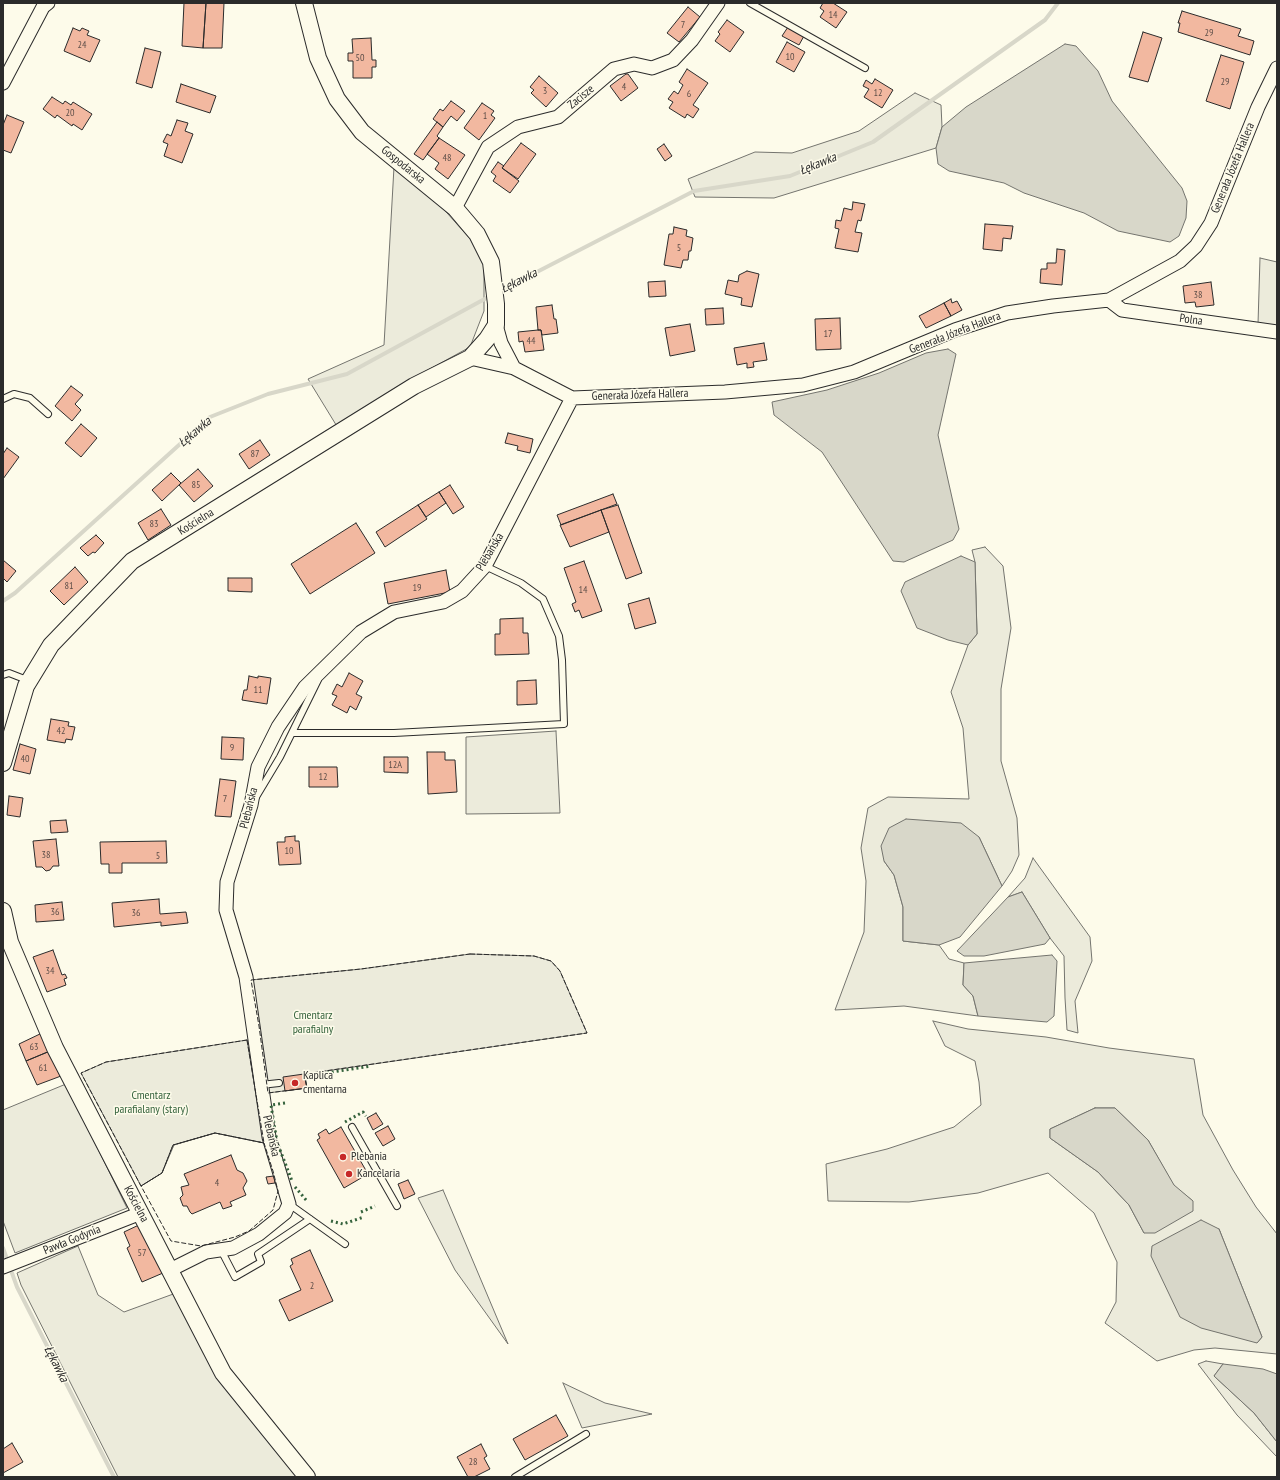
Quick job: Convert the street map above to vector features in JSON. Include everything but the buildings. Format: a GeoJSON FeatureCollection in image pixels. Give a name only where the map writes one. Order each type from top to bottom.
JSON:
{"type":"FeatureCollection","features":[{"type":"Feature","properties":{"kind":"street"},"geometry":{"type":"LineString","coordinates":[[3,83],[43,7],[48,3]]}},
{"type":"Feature","properties":{"kind":"street","name":"Gospodarska"},"geometry":{"type":"LineString","coordinates":[[304,3],[318,58],[337,99],[362,132],[455,208],[477,234],[491,262],[496,304],[496,325]]}},
{"type":"Feature","properties":{"kind":"street","name":"Zacisze"},"geometry":{"type":"LineString","coordinates":[[455,208],[488,147],[518,127],[558,117],[614,69],[634,64],[652,68],[673,60],[692,40],[718,3]]}},
{"type":"Feature","properties":{"kind":"street","name":"Generała Józefa Hallera"},"geometry":{"type":"LineString","coordinates":[[470,358],[514,368],[572,398],[725,392],[803,385],[854,372],[955,330],[1007,313],[1109,300],[1180,261],[1196,246],[1211,223],[1258,107],[1277,68]]}},
{"type":"Feature","properties":{"kind":"street","name":"Polna"},"geometry":{"type":"LineString","coordinates":[[1109,300],[1122,310],[1277,332]]}},
{"type":"Feature","properties":{"kind":"street"},"geometry":{"type":"LineString","coordinates":[[470,358],[487,339],[496,325]]}},
{"type":"Feature","properties":{"kind":"street"},"geometry":{"type":"LineString","coordinates":[[496,325],[501,343],[514,368]]}},
{"type":"Feature","properties":{"kind":"street","name":"Kościelna"},"geometry":{"type":"LineString","coordinates":[[3,763],[26,686],[51,645],[132,561],[414,386],[470,358]]}},
{"type":"Feature","properties":{"kind":"street","name":"Plebańska"},"geometry":{"type":"LineString","coordinates":[[289,1204],[269,1137],[246,977],[226,910],[227,882],[252,805],[258,767],[278,727],[305,687],[361,632],[394,612],[443,602],[462,590],[485,566],[572,398]]}},
{"type":"Feature","properties":{"kind":"street","name":"Kościelna"},"geometry":{"type":"LineString","coordinates":[[3,911],[10,942],[55,1048],[223,1373],[307,1477]]}},
{"type":"Feature","properties":{"kind":"street"},"geometry":{"type":"LineString","coordinates":[[170,1270],[206,1252],[233,1248],[259,1234],[285,1213],[289,1204]]}},
{"type":"Feature","properties":{"kind":"street","name":"Pawła Godynia"},"geometry":{"type":"LineString","coordinates":[[3,1267],[141,1213]]}},
{"type":"Feature","properties":{"kind":"lane"},"geometry":{"type":"LineString","coordinates":[[750,3],[865,68]]}},
{"type":"Feature","properties":{"kind":"lane"},"geometry":{"type":"LineString","coordinates":[[3,398],[14,394],[30,398],[48,414]]}},
{"type":"Feature","properties":{"kind":"lane"},"geometry":{"type":"LineString","coordinates":[[292,733],[394,733],[564,724],[562,660],[559,636],[543,599],[521,584],[485,566]]}},
{"type":"Feature","properties":{"kind":"lane"},"geometry":{"type":"LineString","coordinates":[[252,805],[292,733],[324,669]]}},
{"type":"Feature","properties":{"kind":"lane"},"geometry":{"type":"LineString","coordinates":[[3,676],[10,673],[29,681]]}},
{"type":"Feature","properties":{"kind":"lane"},"geometry":{"type":"LineString","coordinates":[[261,1085],[279,1083]]}},
{"type":"Feature","properties":{"kind":"lane"},"geometry":{"type":"LineString","coordinates":[[352,1127],[397,1206]]}},
{"type":"Feature","properties":{"kind":"lane"},"geometry":{"type":"LineString","coordinates":[[289,1204],[345,1244]]}},
{"type":"Feature","properties":{"kind":"lane"},"geometry":{"type":"LineString","coordinates":[[221,1250],[235,1277],[261,1262],[258,1254],[310,1219]]}},
{"type":"Feature","properties":{"kind":"lane"},"geometry":{"type":"LineString","coordinates":[[515,1477],[586,1434]]}},
{"type":"Feature","properties":{"kind":"green space"},"geometry":{"type":"Polygon","coordinates":[[[915,93],[941,105],[942,127],[936,148],[774,198],[695,197],[688,179],[755,152],[792,153],[859,131],[915,93]]]}},
{"type":"Feature","properties":{"kind":"green space"},"geometry":{"type":"Polygon","coordinates":[[[394,167],[440,205],[471,240],[484,264],[484,311],[470,347],[408,381],[338,428],[308,379],[384,345],[394,167]]]}},
{"type":"Feature","properties":{"kind":"green space"},"geometry":{"type":"Polygon","coordinates":[[[1260,258],[1277,262],[1277,327],[1258,324],[1260,258]]]}},
{"type":"Feature","properties":{"kind":"green space"},"geometry":{"type":"Polygon","coordinates":[[[985,547],[1003,566],[1011,628],[1001,689],[1001,761],[1017,818],[1019,855],[1012,871],[1002,886],[979,837],[884,861],[894,875],[903,907],[903,941],[939,945],[949,959],[964,963],[963,985],[973,996],[978,1016],[904,1006],[835,1010],[864,932],[866,881],[861,848],[868,808],[888,797],[969,799],[963,728],[951,692],[968,645],[977,634],[975,562],[972,550],[985,547]]]}},
{"type":"Feature","properties":{"kind":"green space"},"geometry":{"type":"Polygon","coordinates":[[[556,731],[560,813],[466,814],[466,737],[556,731]]]}},
{"type":"Feature","properties":{"kind":"green space"},"geometry":{"type":"Polygon","coordinates":[[[1033,858],[1090,937],[1092,961],[1075,1001],[1078,1033],[1067,1030],[1064,956],[1050,938],[1022,892],[1008,897],[1025,878],[1033,858]]]}},
{"type":"Feature","properties":{"kind":"green space","name":"Cmentarz parafialny"},"geometry":{"type":"Polygon","coordinates":[[[470,954],[534,956],[551,961],[560,971],[587,1033],[305,1074],[307,1088],[268,1093],[251,980],[361,969],[470,954]]]}},
{"type":"Feature","properties":{"kind":"green space"},"geometry":{"type":"Polygon","coordinates":[[[933,1021],[968,1029],[1046,1037],[1109,1048],[1194,1059],[1203,1115],[1233,1170],[1256,1207],[1277,1234],[1277,1354],[1215,1348],[1194,1350],[1157,1361],[1105,1323],[1116,1302],[1117,1262],[1094,1213],[1048,1173],[978,1193],[909,1202],[828,1201],[826,1164],[887,1149],[954,1127],[981,1105],[975,1061],[945,1046],[933,1021]],[[1095,1108],[1050,1129],[1050,1138],[1098,1172],[1129,1205],[1144,1233],[1193,1201],[1174,1186],[1148,1140],[1115,1108],[1095,1108]],[[1219,1229],[1257,1343],[1262,1337],[1219,1229]]]}},
{"type":"Feature","properties":{"kind":"green space","name":"Cmentarz parafialany (stary)"},"geometry":{"type":"Polygon","coordinates":[[[247,1040],[264,1143],[215,1133],[174,1145],[162,1173],[141,1186],[81,1073],[106,1062],[247,1040]]]}},
{"type":"Feature","properties":{"kind":"green space"},"geometry":{"type":"Polygon","coordinates":[[[66,1084],[127,1208],[15,1253],[3,1221],[3,1110],[66,1084]]]}},
{"type":"Feature","properties":{"kind":"green space"},"geometry":{"type":"Polygon","coordinates":[[[443,1190],[508,1344],[455,1270],[418,1198],[443,1190]]]}},
{"type":"Feature","properties":{"kind":"green space"},"geometry":{"type":"Polygon","coordinates":[[[78,1246],[98,1295],[124,1312],[176,1293],[298,1477],[118,1477],[21,1285],[17,1273],[78,1246]]]}},
{"type":"Feature","properties":{"kind":"green space"},"geometry":{"type":"Polygon","coordinates":[[[1206,1361],[1223,1364],[1214,1376],[1254,1413],[1277,1442],[1277,1457],[1237,1415],[1198,1364],[1206,1361]]]}},
{"type":"Feature","properties":{"kind":"green space"},"geometry":{"type":"Polygon","coordinates":[[[563,1383],[605,1403],[652,1414],[582,1428],[563,1383]]]}},
{"type":"Feature","properties":{"kind":"shaded area"},"geometry":{"type":"Polygon","coordinates":[[[1065,44],[1076,46],[1098,71],[1112,101],[1182,188],[1187,201],[1186,218],[1179,236],[1170,242],[1118,231],[1084,213],[1024,193],[1004,183],[949,171],[938,164],[936,148],[942,127],[966,107],[1065,44]]]}},
{"type":"Feature","properties":{"kind":"shaded area"},"geometry":{"type":"Polygon","coordinates":[[[948,349],[956,354],[938,435],[959,529],[953,540],[904,562],[893,561],[822,452],[774,415],[772,402],[827,390],[879,373],[926,353],[948,349]]]}},
{"type":"Feature","properties":{"kind":"shaded area"},"geometry":{"type":"Polygon","coordinates":[[[961,556],[975,562],[977,634],[968,645],[948,640],[917,628],[901,591],[905,582],[961,556]]]}},
{"type":"Feature","properties":{"kind":"shaded area"},"geometry":{"type":"Polygon","coordinates":[[[906,819],[961,823],[979,837],[1002,886],[960,937],[939,945],[903,941],[903,907],[894,875],[884,861],[881,846],[889,828],[906,819]]]}},
{"type":"Feature","properties":{"kind":"shaded area"},"geometry":{"type":"Polygon","coordinates":[[[1022,892],[1050,938],[1045,944],[984,956],[964,956],[957,951],[1008,897],[1022,892]]]}},
{"type":"Feature","properties":{"kind":"shaded area"},"geometry":{"type":"Polygon","coordinates":[[[1052,955],[1057,961],[1054,1016],[1047,1022],[978,1016],[973,996],[963,985],[964,963],[1052,955]]]}},
{"type":"Feature","properties":{"kind":"shaded area"},"geometry":{"type":"Polygon","coordinates":[[[1095,1108],[1115,1108],[1148,1140],[1174,1185],[1193,1201],[1193,1211],[1155,1233],[1144,1233],[1129,1205],[1098,1172],[1050,1138],[1050,1129],[1095,1108]]]}},
{"type":"Feature","properties":{"kind":"shaded area"},"geometry":{"type":"Polygon","coordinates":[[[1201,1220],[1219,1229],[1262,1337],[1257,1343],[1201,1328],[1180,1317],[1151,1256],[1152,1246],[1201,1220]]]}},
{"type":"Feature","properties":{"kind":"shaded area"},"geometry":{"type":"Polygon","coordinates":[[[1223,1364],[1263,1369],[1277,1374],[1277,1442],[1254,1413],[1214,1376],[1223,1364]]]}},
{"type":"Feature","properties":{"kind":"waterway","name":"Łękawka"},"geometry":{"type":"LineString","coordinates":[[498,292],[694,191],[790,176],[873,142],[1045,20],[1058,3]]}},
{"type":"Feature","properties":{"kind":"waterway","name":"Łękawka"},"geometry":{"type":"LineString","coordinates":[[3,601],[15,593],[210,417],[268,394],[347,374],[492,295]]}},
{"type":"Feature","properties":{"kind":"waterway","name":"Łękawka"},"geometry":{"type":"LineString","coordinates":[[3,1248],[17,1287],[114,1477]]}},
{"type":"Feature","properties":{"kind":"hedge"},"geometry":{"type":"LineString","coordinates":[[307,1076],[371,1066]]}},
{"type":"Feature","properties":{"kind":"hedge"},"geometry":{"type":"LineString","coordinates":[[285,1103],[271,1105],[277,1142],[292,1181]]}},
{"type":"Feature","properties":{"kind":"hedge"},"geometry":{"type":"LineString","coordinates":[[345,1122],[363,1112],[366,1116]]}},
{"type":"Feature","properties":{"kind":"hedge"},"geometry":{"type":"LineString","coordinates":[[295,1187],[307,1201]]}},
{"type":"Feature","properties":{"kind":"hedge"},"geometry":{"type":"LineString","coordinates":[[361,1212],[375,1206]]}},
{"type":"Feature","properties":{"kind":"hedge"},"geometry":{"type":"LineString","coordinates":[[331,1221],[343,1224],[364,1217]]}},
{"type":"Feature","properties":{"kind":"fence"},"geometry":{"type":"LineString","coordinates":[[470,954],[534,956],[551,961],[560,971],[587,1033],[304,1074],[307,1088],[268,1093],[251,980],[361,969],[470,954]]}},
{"type":"Feature","properties":{"kind":"fence"},"geometry":{"type":"LineString","coordinates":[[247,1040],[264,1143],[215,1133],[173,1145],[162,1173],[141,1186],[81,1073],[106,1062],[247,1040]]}},
{"type":"Feature","properties":{"kind":"fence"},"geometry":{"type":"LineString","coordinates":[[215,1133],[264,1143],[278,1191],[273,1210],[249,1231],[235,1237],[201,1246],[171,1241],[141,1186],[162,1173],[173,1145],[215,1133]]}},
{"type":"Feature","properties":{"kind":"place","name":"Kaplica cmentarna"},"geometry":{"type":"Point","coordinates":[295,1083]}},
{"type":"Feature","properties":{"kind":"place","name":"Plebania"},"geometry":{"type":"Point","coordinates":[343,1157]}},
{"type":"Feature","properties":{"kind":"place","name":"Kancelaria"},"geometry":{"type":"Point","coordinates":[349,1174]}}]}
